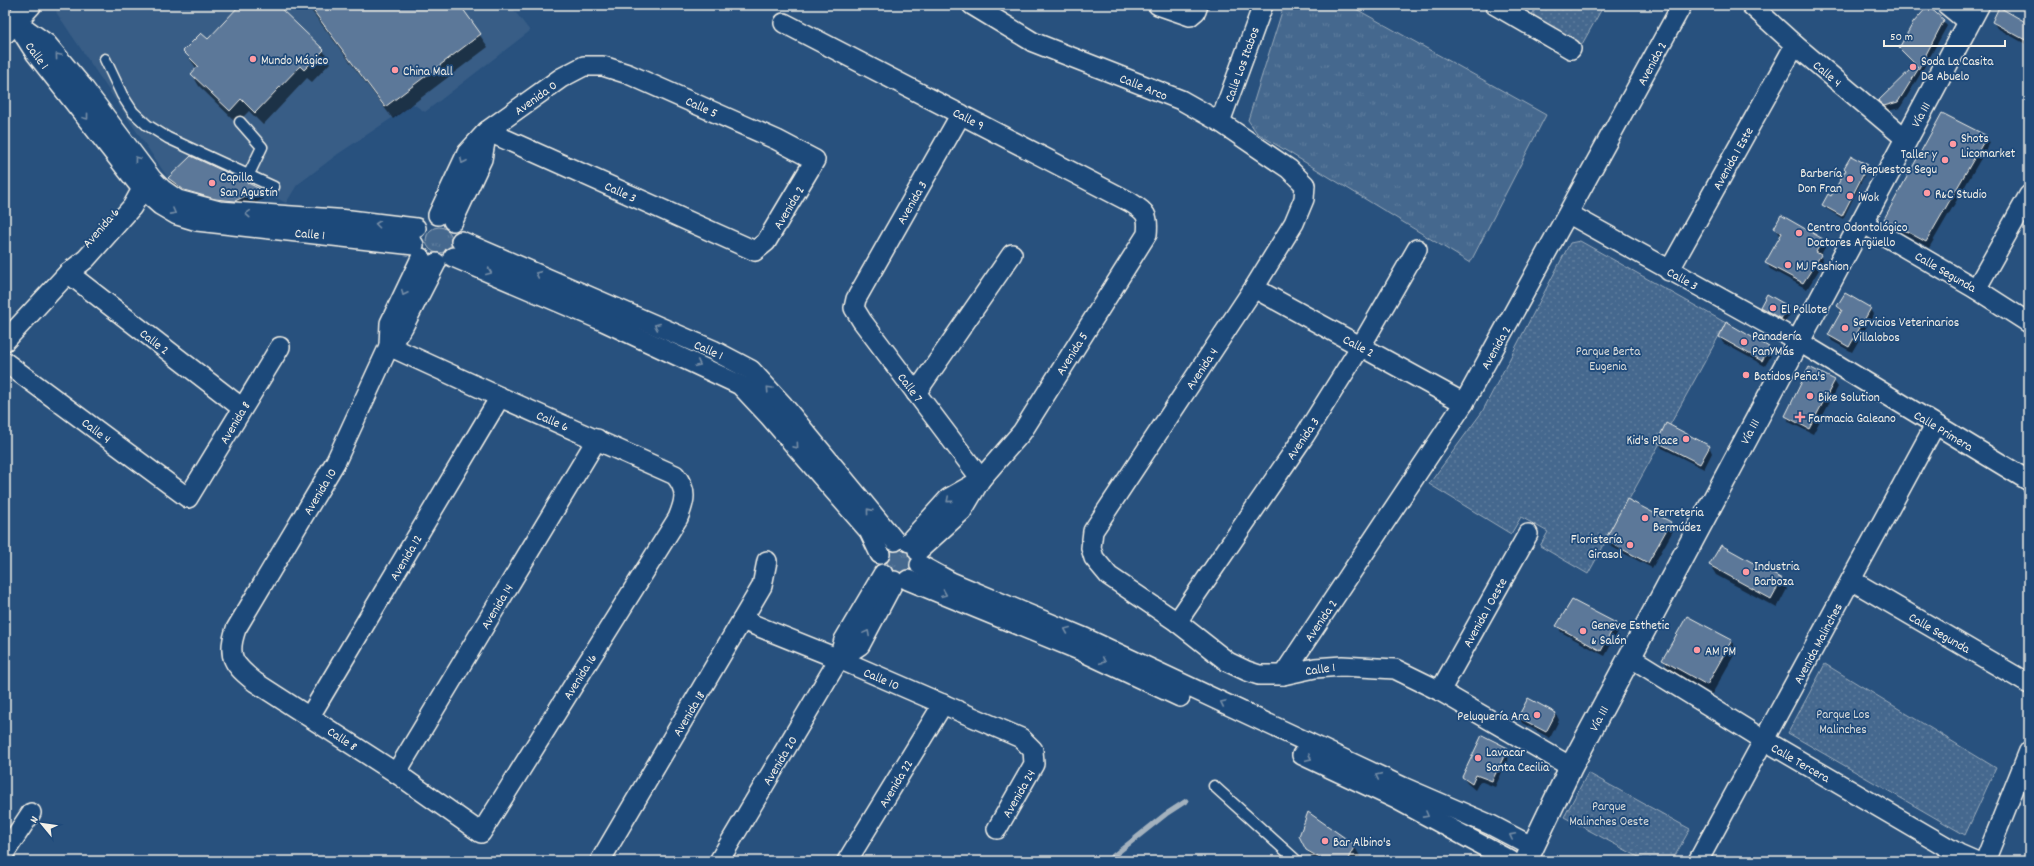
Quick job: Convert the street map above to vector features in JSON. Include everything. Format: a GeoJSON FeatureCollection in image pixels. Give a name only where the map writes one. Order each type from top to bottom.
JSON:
{"type":"FeatureCollection","features":[{"type":"Feature","properties":{"kind":"main road"},"geometry":{"type":"LineString","coordinates":[[10,27],[30,5]]}},
{"type":"Feature","properties":{"kind":"main road","name":"Vía 111"},"geometry":{"type":"LineString","coordinates":[[1530,854],[1572,767],[1630,657],[1861,222],[1974,14]]}},
{"type":"Feature","properties":{"kind":"street","name":"Calle Arco"},"geometry":{"type":"LineString","coordinates":[[972,5],[1033,42],[1181,100],[1220,122],[1289,169],[1305,185]]}},
{"type":"Feature","properties":{"kind":"street"},"geometry":{"type":"LineString","coordinates":[[1158,5],[1190,16],[1196,11],[1198,5]]}},
{"type":"Feature","properties":{"kind":"street","name":"Calle Los Itabos"},"geometry":{"type":"LineString","coordinates":[[1220,122],[1263,5]]}},
{"type":"Feature","properties":{"kind":"street"},"geometry":{"type":"LineString","coordinates":[[1495,5],[1571,49]]}},
{"type":"Feature","properties":{"kind":"street","name":"Avenida 2"},"geometry":{"type":"LineString","coordinates":[[1283,675],[1464,402],[1569,214],[1682,5]]}},
{"type":"Feature","properties":{"kind":"street","name":"Calle 4"},"geometry":{"type":"LineString","coordinates":[[1751,5],[1795,45],[1906,139]]}},
{"type":"Feature","properties":{"kind":"street"},"geometry":{"type":"LineString","coordinates":[[1947,5],[1974,14]]}},
{"type":"Feature","properties":{"kind":"street","name":"Calle 9"},"geometry":{"type":"LineString","coordinates":[[784,23],[1130,202],[1142,209],[1148,220]]}},
{"type":"Feature","properties":{"kind":"street","name":"Calle 1"},"geometry":{"type":"LineString","coordinates":[[10,27],[47,44],[76,91],[147,184],[160,205],[177,215],[212,224],[350,220],[422,248]]}},
{"type":"Feature","properties":{"kind":"street","name":"Avenida 1 Este"},"geometry":{"type":"LineString","coordinates":[[1669,271],[1795,45]]}},
{"type":"Feature","properties":{"kind":"street","name":"Avenida 0"},"geometry":{"type":"LineString","coordinates":[[487,131],[561,78],[584,66]]}},
{"type":"Feature","properties":{"kind":"street","name":"Calle 5"},"geometry":{"type":"LineString","coordinates":[[584,66],[603,66],[628,74],[776,140],[815,160]]}},
{"type":"Feature","properties":{"kind":"street","name":"Avenida 3"},"geometry":{"type":"LineString","coordinates":[[861,291],[961,114]]}},
{"type":"Feature","properties":{"kind":"street"},"geometry":{"type":"LineString","coordinates":[[446,218],[482,159],[487,131]]}},
{"type":"Feature","properties":{"kind":"street","name":"Calle 3"},"geometry":{"type":"LineString","coordinates":[[487,131],[755,251]]}},
{"type":"Feature","properties":{"kind":"street","name":"Avenida 2"},"geometry":{"type":"LineString","coordinates":[[755,251],[766,242],[815,160]]}},
{"type":"Feature","properties":{"kind":"street","name":"Avenida 6"},"geometry":{"type":"LineString","coordinates":[[5,341],[68,273],[86,259],[127,213],[147,184]]}},
{"type":"Feature","properties":{"kind":"street","name":"Avenida 4"},"geometry":{"type":"LineString","coordinates":[[1091,548],[1093,531],[1104,512],[1254,288],[1294,223],[1304,199],[1305,185]]}},
{"type":"Feature","properties":{"kind":"street"},"geometry":{"type":"LineString","coordinates":[[1976,289],[2029,195]]}},
{"type":"Feature","properties":{"kind":"street","name":"Calle 3"},"geometry":{"type":"LineString","coordinates":[[1569,214],[1669,271],[1798,341]]}},
{"type":"Feature","properties":{"kind":"street"},"geometry":{"type":"LineString","coordinates":[[426,218],[446,218],[458,226],[457,249],[448,261],[422,248],[426,218]]}},
{"type":"Feature","properties":{"kind":"street","name":"Avenida 5"},"geometry":{"type":"LineString","coordinates":[[911,550],[949,498],[982,479],[1022,432],[1147,234],[1148,220]]}},
{"type":"Feature","properties":{"kind":"street","name":"Calle Segunda"},"geometry":{"type":"LineString","coordinates":[[1861,222],[1976,289],[2029,323]]}},
{"type":"Feature","properties":{"kind":"street","name":"Avenida 10"},"geometry":{"type":"LineString","coordinates":[[236,629],[336,461],[389,346],[403,327],[422,248]]}},
{"type":"Feature","properties":{"kind":"street","name":"Calle 1"},"geometry":{"type":"LineString","coordinates":[[457,249],[606,314],[740,385],[776,410],[911,550]]}},
{"type":"Feature","properties":{"kind":"street","name":"Avenida 3"},"geometry":{"type":"LineString","coordinates":[[1177,622],[1305,436],[1361,346],[1417,249]]}},
{"type":"Feature","properties":{"kind":"street"},"geometry":{"type":"LineString","coordinates":[[916,393],[1012,254]]}},
{"type":"Feature","properties":{"kind":"street","name":"Calle 2"},"geometry":{"type":"LineString","coordinates":[[68,273],[242,408]]}},
{"type":"Feature","properties":{"kind":"street","name":"Calle 2"},"geometry":{"type":"LineString","coordinates":[[1254,288],[1464,402]]}},
{"type":"Feature","properties":{"kind":"street","name":"Calle 7"},"geometry":{"type":"LineString","coordinates":[[861,291],[856,299],[854,308],[916,393],[982,479]]}},
{"type":"Feature","properties":{"kind":"street","name":"Calle Primera"},"geometry":{"type":"LineString","coordinates":[[1798,341],[2029,481]]}},
{"type":"Feature","properties":{"kind":"street","name":"Calle 6"},"geometry":{"type":"LineString","coordinates":[[389,346],[675,475],[682,483],[684,494],[684,503],[678,518]]}},
{"type":"Feature","properties":{"kind":"street","name":"Avenida 8"},"geometry":{"type":"LineString","coordinates":[[188,498],[280,347]]}},
{"type":"Feature","properties":{"kind":"street","name":"Calle 4"},"geometry":{"type":"LineString","coordinates":[[5,362],[188,498]]}},
{"type":"Feature","properties":{"kind":"street","name":"Avenida 12"},"geometry":{"type":"LineString","coordinates":[[310,716],[500,397]]}},
{"type":"Feature","properties":{"kind":"street","name":"Calle 1"},"geometry":{"type":"LineString","coordinates":[[776,410],[869,531],[880,554],[879,561],[895,578]]}},
{"type":"Feature","properties":{"kind":"street","name":"Avenida Malinches"},"geometry":{"type":"LineString","coordinates":[[1698,861],[1935,425]]}},
{"type":"Feature","properties":{"kind":"street","name":"Avenida 14"},"geometry":{"type":"LineString","coordinates":[[396,772],[597,439]]}},
{"type":"Feature","properties":{"kind":"street","name":"Avenida 16"},"geometry":{"type":"LineString","coordinates":[[480,833],[678,518]]}},
{"type":"Feature","properties":{"kind":"street","name":"Avenida 1 Oeste"},"geometry":{"type":"LineString","coordinates":[[1440,691],[1528,534]]}},
{"type":"Feature","properties":{"kind":"street"},"geometry":{"type":"LineString","coordinates":[[880,554],[889,543],[911,550],[951,582],[1400,793],[1491,825],[1530,854]]}},
{"type":"Feature","properties":{"kind":"street","name":"Calle 1"},"geometry":{"type":"LineString","coordinates":[[1091,548],[1094,558],[1110,576],[1177,622],[1228,662],[1247,671],[1259,675],[1283,675],[1316,668],[1342,666],[1395,669],[1440,691],[1572,767]]}},
{"type":"Feature","properties":{"kind":"street","name":"Avenida 20"},"geometry":{"type":"LineString","coordinates":[[719,861],[839,659],[844,640],[895,578],[914,576],[911,550]]}},
{"type":"Feature","properties":{"kind":"street","name":"Avenida 18"},"geometry":{"type":"LineString","coordinates":[[600,861],[762,586],[767,561]]}},
{"type":"Feature","properties":{"kind":"street"},"geometry":{"type":"LineString","coordinates":[[895,578],[1082,644]]}},
{"type":"Feature","properties":{"kind":"street","name":"Calle Segunda"},"geometry":{"type":"LineString","coordinates":[[1851,580],[2029,684]]}},
{"type":"Feature","properties":{"kind":"street","name":"Calle 10"},"geometry":{"type":"LineString","coordinates":[[742,620],[839,659],[1021,738]]}},
{"type":"Feature","properties":{"kind":"street","name":"Calle 8"},"geometry":{"type":"LineString","coordinates":[[236,629],[231,643],[232,656],[238,668],[255,682],[396,772],[480,833]]}},
{"type":"Feature","properties":{"kind":"street","name":"Calle Tercera"},"geometry":{"type":"LineString","coordinates":[[1630,657],[1764,740],[1959,854],[1975,861]]}},
{"type":"Feature","properties":{"kind":"street","name":"Avenida 22"},"geometry":{"type":"LineString","coordinates":[[848,861],[943,704]]}},
{"type":"Feature","properties":{"kind":"street","name":"Avenida 24"},"geometry":{"type":"LineString","coordinates":[[997,829],[1034,764],[1033,750],[1021,738]]}},
{"type":"Feature","properties":{"kind":"street"},"geometry":{"type":"LineString","coordinates":[[1984,861],[2029,751]]}},
{"type":"Feature","properties":{"kind":"street"},"geometry":{"type":"LineString","coordinates":[[1400,793],[1511,861]]}},
{"type":"Feature","properties":{"kind":"street"},"geometry":{"type":"LineString","coordinates":[[5,852],[31,813]]}},
{"type":"Feature","properties":{"kind":"lane"},"geometry":{"type":"LineString","coordinates":[[105,59],[122,95],[133,112],[147,125],[168,138],[249,174],[274,187]]}},
{"type":"Feature","properties":{"kind":"lane"},"geometry":{"type":"LineString","coordinates":[[240,122],[262,147],[249,174]]}},
{"type":"Feature","properties":{"kind":"lane"},"geometry":{"type":"LineString","coordinates":[[1214,786],[1297,861]]}},
{"type":"Feature","properties":{"kind":"shaded area"},"geometry":{"type":"Polygon","coordinates":[[[61,5],[510,5],[530,31],[425,112],[413,104],[338,154],[297,185],[286,203],[193,155],[168,178],[56,12],[61,5]]]}},
{"type":"Feature","properties":{"kind":"green space"},"geometry":{"type":"Polygon","coordinates":[[[1284,5],[1349,5],[1546,115],[1470,263],[1257,133],[1248,120],[1284,5]]]}},
{"type":"Feature","properties":{"kind":"green space"},"geometry":{"type":"Polygon","coordinates":[[[1538,5],[1604,5],[1581,46],[1531,16],[1538,5]]]}},
{"type":"Feature","properties":{"kind":"green space"},"geometry":{"type":"Polygon","coordinates":[[[439,227],[448,231],[452,240],[448,249],[439,253],[430,249],[426,240],[430,231],[439,227]]]}},
{"type":"Feature","properties":{"kind":"green space","name":"Parque Berta Eugenia"},"geometry":{"type":"Polygon","coordinates":[[[1580,241],[1726,323],[1588,574],[1540,546],[1548,532],[1521,517],[1511,534],[1429,484],[1482,412],[1570,243],[1580,241]]]}},
{"type":"Feature","properties":{"kind":"green space"},"geometry":{"type":"Polygon","coordinates":[[[900,548],[909,552],[913,561],[909,570],[900,574],[891,570],[887,561],[891,552],[900,548]]]}},
{"type":"Feature","properties":{"kind":"green space","name":"Parque Los Malinches"},"geometry":{"type":"Polygon","coordinates":[[[1825,664],[1996,768],[1965,835],[1788,733],[1825,664]]]}},
{"type":"Feature","properties":{"kind":"green space","name":"Parque Malinches Oeste"},"geometry":{"type":"Polygon","coordinates":[[[1588,773],[1690,829],[1672,861],[1646,861],[1564,817],[1588,773]]]}},
{"type":"Feature","properties":{"kind":"building","name":"Mundo Mágico"},"geometry":{"type":"Polygon","coordinates":[[[240,5],[277,5],[324,50],[304,70],[300,66],[255,113],[241,99],[230,111],[191,74],[198,66],[183,51],[201,33],[208,39],[240,5]]]}},
{"type":"Feature","properties":{"kind":"building","name":"China Mall"},"geometry":{"type":"Polygon","coordinates":[[[309,5],[460,5],[481,34],[385,107],[309,5]]]}},
{"type":"Feature","properties":{"kind":"building"},"geometry":{"type":"Polygon","coordinates":[[[1928,6],[1944,20],[1919,68],[1898,102],[1884,106],[1878,101],[1915,65],[1918,67],[1899,48],[1913,23],[1928,6]]]}},
{"type":"Feature","properties":{"kind":"building"},"geometry":{"type":"Polygon","coordinates":[[[1999,7],[2029,24],[2029,42],[1992,22],[1999,7]]]}},
{"type":"Feature","properties":{"kind":"building"},"geometry":{"type":"Polygon","coordinates":[[[1942,113],[1987,136],[1926,242],[1884,219],[1942,113]]]}},
{"type":"Feature","properties":{"kind":"building","name":"Capilla San Agustín"},"geometry":{"type":"Polygon","coordinates":[[[191,156],[260,189],[235,201],[215,199],[184,190],[168,178],[191,156]]]}},
{"type":"Feature","properties":{"kind":"building"},"geometry":{"type":"Polygon","coordinates":[[[1851,156],[1868,165],[1842,216],[1822,205],[1828,194],[1831,196],[1846,170],[1844,168],[1851,156]]]}},
{"type":"Feature","properties":{"kind":"building"},"geometry":{"type":"Polygon","coordinates":[[[1781,215],[1823,239],[1816,252],[1821,255],[1803,283],[1765,263],[1782,233],[1774,228],[1781,215]]]}},
{"type":"Feature","properties":{"kind":"building"},"geometry":{"type":"Polygon","coordinates":[[[1845,293],[1871,308],[1849,347],[1828,335],[1842,310],[1837,306],[1845,293]]]}},
{"type":"Feature","properties":{"kind":"building","name":"El Pollote"},"geometry":{"type":"Polygon","coordinates":[[[1767,294],[1788,306],[1781,319],[1760,307],[1767,294]]]}},
{"type":"Feature","properties":{"kind":"building","name":"Panadería PanYMás"},"geometry":{"type":"Polygon","coordinates":[[[1726,322],[1769,347],[1762,361],[1719,337],[1726,322]]]}},
{"type":"Feature","properties":{"kind":"building"},"geometry":{"type":"Polygon","coordinates":[[[1809,367],[1835,380],[1809,429],[1785,416],[1809,367]]]}},
{"type":"Feature","properties":{"kind":"building"},"geometry":{"type":"Polygon","coordinates":[[[1666,423],[1710,446],[1700,464],[1657,442],[1666,423]]]}},
{"type":"Feature","properties":{"kind":"building"},"geometry":{"type":"Polygon","coordinates":[[[1627,499],[1671,522],[1648,563],[1605,540],[1627,499]]]}},
{"type":"Feature","properties":{"kind":"building","name":"Industria Barboza"},"geometry":{"type":"Polygon","coordinates":[[[1721,545],[1782,579],[1771,599],[1709,565],[1721,545]]]}},
{"type":"Feature","properties":{"kind":"building"},"geometry":{"type":"Polygon","coordinates":[[[1572,600],[1616,623],[1601,651],[1556,626],[1572,600]]]}},
{"type":"Feature","properties":{"kind":"building","name":"AM PM"},"geometry":{"type":"Polygon","coordinates":[[[1687,616],[1732,640],[1707,685],[1662,660],[1687,616]]]}},
{"type":"Feature","properties":{"kind":"building","name":"Peluquería Ara"},"geometry":{"type":"Polygon","coordinates":[[[1528,698],[1556,713],[1546,732],[1518,717],[1528,698]]]}},
{"type":"Feature","properties":{"kind":"building"},"geometry":{"type":"Polygon","coordinates":[[[1482,735],[1508,748],[1492,781],[1476,775],[1472,784],[1462,777],[1482,735]]]}},
{"type":"Feature","properties":{"kind":"building","name":"Bar Albino's"},"geometry":{"type":"Polygon","coordinates":[[[1308,812],[1355,845],[1347,861],[1325,861],[1306,850],[1299,836],[1308,812]]]}},
{"type":"Feature","properties":{"kind":"waterway"},"geometry":{"type":"LineString","coordinates":[[1107,861],[1166,814],[1186,801]]}},
{"type":"Feature","properties":{"kind":"place","name":"Mundo Mágico"},"geometry":{"type":"Point","coordinates":[253,59]}},
{"type":"Feature","properties":{"kind":"place","name":"Soda La Casita De Abuelo"},"geometry":{"type":"Point","coordinates":[1913,67]}},
{"type":"Feature","properties":{"kind":"place","name":"China Mall"},"geometry":{"type":"Point","coordinates":[395,70]}},
{"type":"Feature","properties":{"kind":"place","name":"Shots Licomarket"},"geometry":{"type":"Point","coordinates":[1953,144]}},
{"type":"Feature","properties":{"kind":"place","name":"Taller y Repuestos Segu"},"geometry":{"type":"Point","coordinates":[1945,160]}},
{"type":"Feature","properties":{"kind":"place","name":"Barbería Don Fran"},"geometry":{"type":"Point","coordinates":[1850,179]}},
{"type":"Feature","properties":{"kind":"place","name":"Capilla San Agustín"},"geometry":{"type":"Point","coordinates":[212,183]}},
{"type":"Feature","properties":{"kind":"place","name":"R&C Studio"},"geometry":{"type":"Point","coordinates":[1927,193]}},
{"type":"Feature","properties":{"kind":"place","name":"iWok"},"geometry":{"type":"Point","coordinates":[1850,196]}},
{"type":"Feature","properties":{"kind":"place","name":"Centro Odontológico Doctores Argüello"},"geometry":{"type":"Point","coordinates":[1799,233]}},
{"type":"Feature","properties":{"kind":"place","name":"MJ Fashion"},"geometry":{"type":"Point","coordinates":[1788,265]}},
{"type":"Feature","properties":{"kind":"place","name":"El Pollote"},"geometry":{"type":"Point","coordinates":[1773,308]}},
{"type":"Feature","properties":{"kind":"place","name":"Servicios Veterinarios Villalobos"},"geometry":{"type":"Point","coordinates":[1845,328]}},
{"type":"Feature","properties":{"kind":"place","name":"Panadería PanYMás"},"geometry":{"type":"Point","coordinates":[1744,342]}},
{"type":"Feature","properties":{"kind":"place","name":"Batidos Peña's"},"geometry":{"type":"Point","coordinates":[1746,375]}},
{"type":"Feature","properties":{"kind":"place","name":"Bike Solution"},"geometry":{"type":"Point","coordinates":[1810,396]}},
{"type":"Feature","properties":{"kind":"place","name":"Farmacia Galeano"},"geometry":{"type":"Point","coordinates":[1800,417]}},
{"type":"Feature","properties":{"kind":"place","name":"Kid's Place"},"geometry":{"type":"Point","coordinates":[1686,439]}},
{"type":"Feature","properties":{"kind":"place","name":"Ferreteria Bermúdez"},"geometry":{"type":"Point","coordinates":[1645,518]}},
{"type":"Feature","properties":{"kind":"place","name":"Floristería Girasol"},"geometry":{"type":"Point","coordinates":[1630,545]}},
{"type":"Feature","properties":{"kind":"place","name":"Industria Barboza"},"geometry":{"type":"Point","coordinates":[1746,572]}},
{"type":"Feature","properties":{"kind":"place","name":"Geneve Esthetic & Salón"},"geometry":{"type":"Point","coordinates":[1583,631]}},
{"type":"Feature","properties":{"kind":"place","name":"AM PM"},"geometry":{"type":"Point","coordinates":[1697,650]}},
{"type":"Feature","properties":{"kind":"place","name":"Peluquería Ara"},"geometry":{"type":"Point","coordinates":[1537,715]}},
{"type":"Feature","properties":{"kind":"place","name":"Lavacar Santa Cecilia"},"geometry":{"type":"Point","coordinates":[1478,758]}},
{"type":"Feature","properties":{"kind":"place","name":"Bar Albino's"},"geometry":{"type":"Point","coordinates":[1325,841]}}]}
